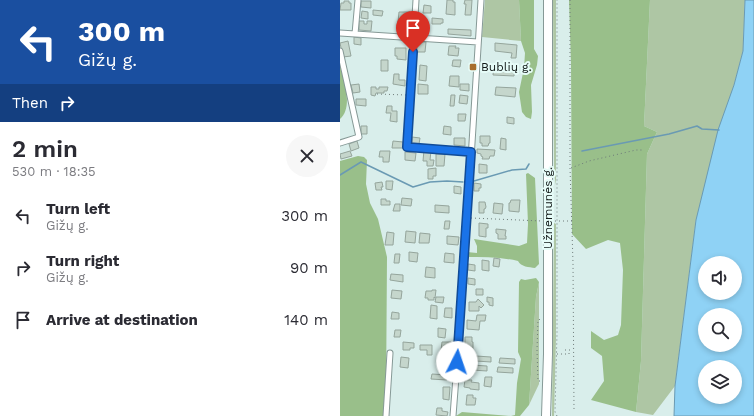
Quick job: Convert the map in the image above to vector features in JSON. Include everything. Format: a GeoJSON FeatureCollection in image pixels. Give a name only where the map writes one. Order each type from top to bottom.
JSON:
{"type":"FeatureCollection","features":[{"type":"Feature","properties":{"kind":"main road","name":"Užnemunės g."},"geometry":{"type":"LineString","coordinates":[[546,416],[548,319],[548,0]]}},
{"type":"Feature","properties":{"kind":"street"},"geometry":{"type":"LineString","coordinates":[[356,34],[358,0]]}},
{"type":"Feature","properties":{"kind":"street"},"geometry":{"type":"LineString","coordinates":[[416,0],[407,147],[471,152]]}},
{"type":"Feature","properties":{"kind":"street"},"geometry":{"type":"LineString","coordinates":[[453,416],[481,0]]}},
{"type":"Feature","properties":{"kind":"street"},"geometry":{"type":"LineString","coordinates":[[340,33],[478,42]]}},
{"type":"Feature","properties":{"kind":"street"},"geometry":{"type":"LineString","coordinates":[[340,51],[359,137],[340,143]]}},
{"type":"Feature","properties":{"kind":"street"},"geometry":{"type":"LineString","coordinates":[[386,416],[390,353]]}},
{"type":"Feature","properties":{"kind":"path"},"geometry":{"type":"LineString","coordinates":[[557,0],[557,416]]}},
{"type":"Feature","properties":{"kind":"path"},"geometry":{"type":"LineString","coordinates":[[570,0],[570,168],[573,263],[574,412]]}},
{"type":"Feature","properties":{"kind":"path"},"geometry":{"type":"LineString","coordinates":[[376,94],[410,96]]}},
{"type":"Feature","properties":{"kind":"path"},"geometry":{"type":"LineString","coordinates":[[570,168],[589,161],[636,150],[643,150]]}},
{"type":"Feature","properties":{"kind":"path"},"geometry":{"type":"LineString","coordinates":[[467,218],[524,221]]}},
{"type":"Feature","properties":{"kind":"path"},"geometry":{"type":"LineString","coordinates":[[547,382],[538,381],[537,350],[538,320],[548,319]]}},
{"type":"Feature","properties":{"kind":"path"},"geometry":{"type":"LineString","coordinates":[[565,350],[574,350]]}},
{"type":"Feature","properties":{"kind":"path"},"geometry":{"type":"LineString","coordinates":[[557,354],[569,354],[569,350]]}},
{"type":"Feature","properties":{"kind":"green space"},"geometry":{"type":"Polygon","coordinates":[[[485,0],[519,0],[521,41],[482,37],[485,0]]]}},
{"type":"Feature","properties":{"kind":"green space"},"geometry":{"type":"Polygon","coordinates":[[[519,0],[534,0],[534,49],[538,56],[531,85],[531,119],[526,117],[522,112],[519,92],[524,68],[525,53],[521,41],[519,0]]]}},
{"type":"Feature","properties":{"kind":"green space"},"geometry":{"type":"Polygon","coordinates":[[[553,0],[556,0],[556,185],[554,174],[553,0]]]}},
{"type":"Feature","properties":{"kind":"green space"},"geometry":{"type":"Polygon","coordinates":[[[569,0],[650,0],[644,126],[657,132],[647,154],[641,361],[636,412],[591,400],[604,381],[602,356],[591,348],[591,331],[604,340],[618,335],[621,325],[623,270],[620,243],[608,240],[586,249],[572,234],[569,0]]]}},
{"type":"Feature","properties":{"kind":"green space"},"geometry":{"type":"Polygon","coordinates":[[[650,0],[745,0],[743,51],[696,220],[675,386],[653,415],[636,412],[641,361],[647,154],[657,132],[644,126],[650,0]]]}},
{"type":"Feature","properties":{"kind":"green space"},"geometry":{"type":"Polygon","coordinates":[[[340,62],[347,100],[344,114],[340,119],[340,62]]]}},
{"type":"Feature","properties":{"kind":"green space"},"geometry":{"type":"Polygon","coordinates":[[[358,156],[364,157],[367,160],[366,184],[370,203],[378,219],[387,257],[385,416],[340,416],[340,161],[358,156]]]}},
{"type":"Feature","properties":{"kind":"green space"},"geometry":{"type":"Polygon","coordinates":[[[528,173],[535,178],[539,264],[535,268],[523,266],[518,261],[512,260],[466,257],[467,252],[477,253],[477,246],[474,239],[519,246],[527,243],[528,224],[526,174],[528,173]]]}},
{"type":"Feature","properties":{"kind":"green space"},"geometry":{"type":"Polygon","coordinates":[[[554,223],[556,224],[556,338],[554,416],[552,416],[554,223]]]}},
{"type":"Feature","properties":{"kind":"green space"},"geometry":{"type":"Polygon","coordinates":[[[536,278],[539,282],[536,297],[529,405],[520,416],[511,416],[515,415],[517,383],[521,359],[518,352],[519,282],[521,279],[525,280],[536,278]]]}},
{"type":"Feature","properties":{"kind":"green space"},"geometry":{"type":"Polygon","coordinates":[[[539,282],[539,384],[529,405],[536,297],[539,282]]]}},
{"type":"Feature","properties":{"kind":"green space"},"geometry":{"type":"Polygon","coordinates":[[[462,412],[511,416],[456,416],[462,412]]]}},
{"type":"Feature","properties":{"kind":"water"},"geometry":{"type":"Polygon","coordinates":[[[745,0],[754,0],[754,416],[674,416],[675,386],[696,220],[718,130],[734,85],[743,51],[745,0]]]}},
{"type":"Feature","properties":{"kind":"building"},"geometry":{"type":"Polygon","coordinates":[[[447,0],[453,0],[453,2],[455,2],[455,15],[446,14],[447,0]]]}},
{"type":"Feature","properties":{"kind":"building"},"geometry":{"type":"Polygon","coordinates":[[[465,0],[472,0],[471,15],[465,15],[465,0]]]}},
{"type":"Feature","properties":{"kind":"building"},"geometry":{"type":"Polygon","coordinates":[[[344,1],[349,1],[349,3],[351,3],[351,10],[340,10],[341,3],[344,3],[344,1]]]}},
{"type":"Feature","properties":{"kind":"building"},"geometry":{"type":"Polygon","coordinates":[[[361,1],[371,1],[371,8],[361,7],[361,1]]]}},
{"type":"Feature","properties":{"kind":"building"},"geometry":{"type":"Polygon","coordinates":[[[424,5],[431,6],[431,13],[423,13],[424,5]]]}},
{"type":"Feature","properties":{"kind":"building"},"geometry":{"type":"Polygon","coordinates":[[[373,10],[383,11],[382,16],[373,15],[373,10]]]}},
{"type":"Feature","properties":{"kind":"building"},"geometry":{"type":"Polygon","coordinates":[[[362,11],[368,12],[368,19],[361,18],[362,11]]]}},
{"type":"Feature","properties":{"kind":"building"},"geometry":{"type":"Polygon","coordinates":[[[399,12],[410,12],[409,22],[398,22],[399,12]]]}},
{"type":"Feature","properties":{"kind":"building"},"geometry":{"type":"Polygon","coordinates":[[[432,18],[443,19],[443,23],[432,24],[432,18]]]}},
{"type":"Feature","properties":{"kind":"building"},"geometry":{"type":"Polygon","coordinates":[[[359,21],[364,21],[364,24],[367,24],[367,21],[372,21],[371,31],[359,30],[359,21]]]}},
{"type":"Feature","properties":{"kind":"building"},"geometry":{"type":"Polygon","coordinates":[[[448,29],[471,30],[471,36],[448,34],[448,29]]]}},
{"type":"Feature","properties":{"kind":"building"},"geometry":{"type":"Polygon","coordinates":[[[354,37],[361,38],[361,45],[354,44],[354,37]]]}},
{"type":"Feature","properties":{"kind":"building"},"geometry":{"type":"Polygon","coordinates":[[[348,41],[351,56],[343,57],[340,43],[348,41]]]}},
{"type":"Feature","properties":{"kind":"building"},"geometry":{"type":"Polygon","coordinates":[[[417,42],[426,42],[425,52],[417,52],[417,42]]]}},
{"type":"Feature","properties":{"kind":"building"},"geometry":{"type":"Polygon","coordinates":[[[495,43],[517,45],[516,58],[511,58],[512,53],[495,51],[495,43]]]}},
{"type":"Feature","properties":{"kind":"building"},"geometry":{"type":"Polygon","coordinates":[[[449,46],[456,46],[455,48],[459,48],[458,56],[448,55],[449,46]]]}},
{"type":"Feature","properties":{"kind":"building"},"geometry":{"type":"Polygon","coordinates":[[[395,48],[406,48],[406,60],[397,59],[397,56],[395,56],[395,48]]]}},
{"type":"Feature","properties":{"kind":"building"},"geometry":{"type":"Polygon","coordinates":[[[381,60],[388,60],[388,71],[381,71],[381,60]]]}},
{"type":"Feature","properties":{"kind":"building"},"geometry":{"type":"Polygon","coordinates":[[[453,60],[461,60],[460,67],[452,66],[453,60]]]}},
{"type":"Feature","properties":{"kind":"building"},"geometry":{"type":"Polygon","coordinates":[[[494,64],[500,64],[500,67],[515,68],[514,76],[493,75],[494,64]]]}},
{"type":"Feature","properties":{"kind":"building"},"geometry":{"type":"Polygon","coordinates":[[[420,65],[427,66],[426,81],[419,80],[420,65]]]}},
{"type":"Feature","properties":{"kind":"building"},"geometry":{"type":"Polygon","coordinates":[[[394,74],[399,74],[399,80],[405,80],[405,86],[393,84],[394,74]]]}},
{"type":"Feature","properties":{"kind":"building"},"geometry":{"type":"Polygon","coordinates":[[[450,76],[459,76],[459,87],[449,86],[450,76]]]}},
{"type":"Feature","properties":{"kind":"building"},"geometry":{"type":"Polygon","coordinates":[[[359,84],[360,92],[353,93],[351,85],[359,84]]]}},
{"type":"Feature","properties":{"kind":"building"},"geometry":{"type":"Polygon","coordinates":[[[418,84],[428,85],[428,94],[418,94],[418,84]]]}},
{"type":"Feature","properties":{"kind":"building"},"geometry":{"type":"Polygon","coordinates":[[[460,84],[469,84],[469,91],[460,90],[460,84]]]}},
{"type":"Feature","properties":{"kind":"building"},"geometry":{"type":"Polygon","coordinates":[[[371,87],[376,87],[376,89],[379,89],[379,87],[388,87],[387,91],[384,91],[384,93],[376,93],[375,96],[371,95],[371,87]]]}},
{"type":"Feature","properties":{"kind":"building"},"geometry":{"type":"Polygon","coordinates":[[[496,87],[516,88],[515,97],[495,95],[496,87]]]}},
{"type":"Feature","properties":{"kind":"building"},"geometry":{"type":"Polygon","coordinates":[[[451,95],[455,95],[454,106],[450,106],[451,95]]]}},
{"type":"Feature","properties":{"kind":"building"},"geometry":{"type":"Polygon","coordinates":[[[460,95],[468,96],[467,104],[459,103],[460,95]]]}},
{"type":"Feature","properties":{"kind":"building"},"geometry":{"type":"Polygon","coordinates":[[[356,99],[366,99],[366,106],[356,105],[356,99]]]}},
{"type":"Feature","properties":{"kind":"building"},"geometry":{"type":"Polygon","coordinates":[[[387,106],[392,106],[392,111],[397,111],[397,122],[390,121],[391,113],[386,113],[387,106]]]}},
{"type":"Feature","properties":{"kind":"building"},"geometry":{"type":"Polygon","coordinates":[[[458,114],[466,114],[465,121],[458,121],[458,114]]]}},
{"type":"Feature","properties":{"kind":"building"},"geometry":{"type":"Polygon","coordinates":[[[507,117],[514,118],[514,124],[507,123],[507,117]]]}},
{"type":"Feature","properties":{"kind":"building"},"geometry":{"type":"Polygon","coordinates":[[[361,126],[367,126],[367,134],[361,134],[361,126]]]}},
{"type":"Feature","properties":{"kind":"building"},"geometry":{"type":"Polygon","coordinates":[[[444,126],[451,127],[451,135],[443,134],[444,126]]]}},
{"type":"Feature","properties":{"kind":"building"},"geometry":{"type":"Polygon","coordinates":[[[480,136],[490,136],[490,143],[488,146],[482,146],[482,143],[480,143],[480,136]]]}},
{"type":"Feature","properties":{"kind":"building"},"geometry":{"type":"Polygon","coordinates":[[[412,137],[420,138],[419,144],[412,144],[412,137]]]}},
{"type":"Feature","properties":{"kind":"building"},"geometry":{"type":"Polygon","coordinates":[[[454,138],[465,138],[465,146],[454,145],[454,138]]]}},
{"type":"Feature","properties":{"kind":"building"},"geometry":{"type":"Polygon","coordinates":[[[501,138],[506,139],[506,150],[500,149],[501,138]]]}},
{"type":"Feature","properties":{"kind":"building"},"geometry":{"type":"Polygon","coordinates":[[[357,141],[359,148],[351,151],[349,144],[357,141]]]}},
{"type":"Feature","properties":{"kind":"building"},"geometry":{"type":"Polygon","coordinates":[[[393,141],[403,142],[403,148],[392,148],[393,141]]]}},
{"type":"Feature","properties":{"kind":"building"},"geometry":{"type":"Polygon","coordinates":[[[477,149],[495,150],[494,156],[490,156],[489,159],[482,159],[483,157],[481,154],[477,153],[477,149]]]}},
{"type":"Feature","properties":{"kind":"building"},"geometry":{"type":"Polygon","coordinates":[[[424,150],[431,151],[430,160],[434,160],[433,166],[427,166],[427,161],[423,161],[424,150]]]}},
{"type":"Feature","properties":{"kind":"building"},"geometry":{"type":"Polygon","coordinates":[[[350,151],[352,156],[341,159],[340,154],[350,151]]]}},
{"type":"Feature","properties":{"kind":"building"},"geometry":{"type":"Polygon","coordinates":[[[380,151],[390,151],[389,162],[383,162],[383,157],[379,157],[380,151]]]}},
{"type":"Feature","properties":{"kind":"building"},"geometry":{"type":"Polygon","coordinates":[[[405,152],[416,153],[415,161],[405,160],[405,152]]]}},
{"type":"Feature","properties":{"kind":"building"},"geometry":{"type":"Polygon","coordinates":[[[436,154],[445,154],[444,166],[436,166],[436,154]]]}},
{"type":"Feature","properties":{"kind":"building"},"geometry":{"type":"Polygon","coordinates":[[[479,164],[487,165],[487,173],[479,173],[479,164]]]}},
{"type":"Feature","properties":{"kind":"building"},"geometry":{"type":"Polygon","coordinates":[[[436,168],[436,176],[433,176],[433,179],[428,179],[428,169],[436,168]]]}},
{"type":"Feature","properties":{"kind":"building"},"geometry":{"type":"Polygon","coordinates":[[[386,181],[393,181],[392,190],[386,189],[386,181]]]}},
{"type":"Feature","properties":{"kind":"building"},"geometry":{"type":"Polygon","coordinates":[[[382,182],[382,190],[376,190],[375,183],[382,182]]]}},
{"type":"Feature","properties":{"kind":"building"},"geometry":{"type":"Polygon","coordinates":[[[474,183],[481,184],[479,191],[474,191],[474,183]]]}},
{"type":"Feature","properties":{"kind":"building"},"geometry":{"type":"Polygon","coordinates":[[[454,186],[461,187],[461,194],[454,193],[454,186]]]}},
{"type":"Feature","properties":{"kind":"building"},"geometry":{"type":"Polygon","coordinates":[[[402,198],[412,199],[411,206],[401,205],[402,198]]]}},
{"type":"Feature","properties":{"kind":"building"},"geometry":{"type":"Polygon","coordinates":[[[381,199],[390,201],[390,205],[381,205],[381,199]]]}},
{"type":"Feature","properties":{"kind":"building"},"geometry":{"type":"Polygon","coordinates":[[[511,200],[520,200],[519,212],[509,211],[509,203],[511,200]]]}},
{"type":"Feature","properties":{"kind":"building"},"geometry":{"type":"Polygon","coordinates":[[[479,202],[485,202],[486,207],[484,209],[484,213],[479,213],[479,202]]]}},
{"type":"Feature","properties":{"kind":"building"},"geometry":{"type":"Polygon","coordinates":[[[494,203],[503,204],[502,214],[493,213],[494,203]]]}},
{"type":"Feature","properties":{"kind":"building"},"geometry":{"type":"Polygon","coordinates":[[[395,204],[400,204],[400,211],[393,211],[395,204]]]}},
{"type":"Feature","properties":{"kind":"building"},"geometry":{"type":"Polygon","coordinates":[[[435,205],[449,206],[449,213],[435,212],[435,205]]]}},
{"type":"Feature","properties":{"kind":"building"},"geometry":{"type":"Polygon","coordinates":[[[445,221],[450,221],[449,229],[444,229],[445,221]]]}},
{"type":"Feature","properties":{"kind":"building"},"geometry":{"type":"Polygon","coordinates":[[[479,223],[488,224],[488,228],[486,228],[486,237],[479,236],[479,223]]]}},
{"type":"Feature","properties":{"kind":"building"},"geometry":{"type":"Polygon","coordinates":[[[496,229],[506,230],[506,239],[498,239],[496,229]]]}},
{"type":"Feature","properties":{"kind":"building"},"geometry":{"type":"Polygon","coordinates":[[[406,231],[416,232],[415,243],[405,242],[406,231]]]}},
{"type":"Feature","properties":{"kind":"building"},"geometry":{"type":"Polygon","coordinates":[[[387,232],[394,233],[393,245],[385,245],[387,232]]]}},
{"type":"Feature","properties":{"kind":"building"},"geometry":{"type":"Polygon","coordinates":[[[420,233],[430,234],[429,243],[419,243],[420,233]]]}},
{"type":"Feature","properties":{"kind":"building"},"geometry":{"type":"Polygon","coordinates":[[[447,236],[459,237],[458,245],[447,244],[447,236]]]}},
{"type":"Feature","properties":{"kind":"building"},"geometry":{"type":"Polygon","coordinates":[[[409,252],[418,253],[417,262],[409,261],[409,252]]]}},
{"type":"Feature","properties":{"kind":"building"},"geometry":{"type":"Polygon","coordinates":[[[445,253],[454,254],[454,263],[444,262],[445,253]]]}},
{"type":"Feature","properties":{"kind":"building"},"geometry":{"type":"Polygon","coordinates":[[[395,254],[400,254],[399,263],[394,263],[395,254]]]}},
{"type":"Feature","properties":{"kind":"building"},"geometry":{"type":"Polygon","coordinates":[[[494,258],[500,259],[499,267],[493,266],[494,258]]]}},
{"type":"Feature","properties":{"kind":"building"},"geometry":{"type":"Polygon","coordinates":[[[482,260],[489,261],[489,271],[482,270],[482,260]]]}},
{"type":"Feature","properties":{"kind":"building"},"geometry":{"type":"Polygon","coordinates":[[[468,264],[475,265],[475,271],[468,270],[468,264]]]}},
{"type":"Feature","properties":{"kind":"building"},"geometry":{"type":"Polygon","coordinates":[[[426,267],[435,268],[435,278],[425,277],[426,267]]]}},
{"type":"Feature","properties":{"kind":"building"},"geometry":{"type":"Polygon","coordinates":[[[391,274],[403,275],[403,282],[390,280],[391,274]]]}},
{"type":"Feature","properties":{"kind":"building"},"geometry":{"type":"Polygon","coordinates":[[[468,278],[475,279],[475,285],[468,284],[468,278]]]}},
{"type":"Feature","properties":{"kind":"building"},"geometry":{"type":"Polygon","coordinates":[[[476,289],[483,289],[483,295],[476,295],[476,289]]]}},
{"type":"Feature","properties":{"kind":"building"},"geometry":{"type":"Polygon","coordinates":[[[392,290],[402,291],[401,299],[391,298],[392,290]]]}},
{"type":"Feature","properties":{"kind":"building"},"geometry":{"type":"Polygon","coordinates":[[[436,290],[435,298],[434,297],[434,300],[428,300],[428,298],[425,298],[426,291],[436,290]]]}},
{"type":"Feature","properties":{"kind":"building"},"geometry":{"type":"Polygon","coordinates":[[[436,297],[444,297],[443,303],[435,302],[436,297]]]}},
{"type":"Feature","properties":{"kind":"building"},"geometry":{"type":"Polygon","coordinates":[[[487,297],[493,298],[493,306],[489,305],[489,302],[487,302],[487,297]]]}},
{"type":"Feature","properties":{"kind":"building"},"geometry":{"type":"Polygon","coordinates":[[[478,299],[484,305],[481,308],[479,306],[479,311],[469,311],[469,302],[476,302],[478,299]]]}},
{"type":"Feature","properties":{"kind":"building"},"geometry":{"type":"Polygon","coordinates":[[[431,305],[437,306],[437,319],[430,318],[431,305]]]}},
{"type":"Feature","properties":{"kind":"building"},"geometry":{"type":"Polygon","coordinates":[[[445,308],[452,308],[452,318],[444,317],[445,308]]]}},
{"type":"Feature","properties":{"kind":"building"},"geometry":{"type":"Polygon","coordinates":[[[392,312],[399,313],[399,319],[391,319],[392,312]]]}},
{"type":"Feature","properties":{"kind":"building"},"geometry":{"type":"Polygon","coordinates":[[[477,315],[486,315],[485,321],[480,321],[479,330],[467,329],[467,320],[476,321],[477,315]]]}},
{"type":"Feature","properties":{"kind":"building"},"geometry":{"type":"Polygon","coordinates":[[[438,328],[446,329],[445,338],[438,337],[438,328]]]}},
{"type":"Feature","properties":{"kind":"building"},"geometry":{"type":"Polygon","coordinates":[[[395,330],[401,330],[400,337],[394,337],[395,330]]]}},
{"type":"Feature","properties":{"kind":"building"},"geometry":{"type":"Polygon","coordinates":[[[465,337],[472,337],[473,349],[465,347],[465,337]]]}},
{"type":"Feature","properties":{"kind":"building"},"geometry":{"type":"Polygon","coordinates":[[[403,342],[414,343],[414,348],[410,348],[410,350],[403,350],[403,342]]]}},
{"type":"Feature","properties":{"kind":"building"},"geometry":{"type":"Polygon","coordinates":[[[442,342],[451,342],[451,350],[441,350],[442,342]]]}},
{"type":"Feature","properties":{"kind":"building"},"geometry":{"type":"Polygon","coordinates":[[[420,345],[432,345],[432,355],[427,355],[427,350],[420,350],[420,345]]]}},
{"type":"Feature","properties":{"kind":"building"},"geometry":{"type":"Polygon","coordinates":[[[476,356],[491,357],[491,362],[476,361],[476,356]]]}},
{"type":"Feature","properties":{"kind":"building"},"geometry":{"type":"Polygon","coordinates":[[[401,357],[409,358],[408,368],[400,367],[401,357]]]}},
{"type":"Feature","properties":{"kind":"building"},"geometry":{"type":"Polygon","coordinates":[[[500,358],[515,359],[515,364],[499,363],[500,358]]]}},
{"type":"Feature","properties":{"kind":"building"},"geometry":{"type":"Polygon","coordinates":[[[472,365],[487,366],[487,371],[472,370],[472,365]]]}},
{"type":"Feature","properties":{"kind":"building"},"geometry":{"type":"Polygon","coordinates":[[[498,367],[513,368],[513,373],[497,372],[498,367]]]}},
{"type":"Feature","properties":{"kind":"building"},"geometry":{"type":"Polygon","coordinates":[[[432,374],[447,375],[447,380],[431,379],[432,374]]]}},
{"type":"Feature","properties":{"kind":"building"},"geometry":{"type":"Polygon","coordinates":[[[485,377],[492,377],[491,387],[484,386],[485,377]]]}},
{"type":"Feature","properties":{"kind":"building"},"geometry":{"type":"Polygon","coordinates":[[[465,380],[472,380],[471,382],[479,383],[479,390],[464,387],[465,380]]]}},
{"type":"Feature","properties":{"kind":"building"},"geometry":{"type":"Polygon","coordinates":[[[443,387],[450,387],[449,400],[443,399],[443,387]]]}},
{"type":"Feature","properties":{"kind":"building"},"geometry":{"type":"Polygon","coordinates":[[[467,395],[473,395],[473,398],[476,398],[475,405],[466,405],[467,395]]]}},
{"type":"Feature","properties":{"kind":"building"},"geometry":{"type":"Polygon","coordinates":[[[437,408],[442,408],[442,411],[448,412],[447,416],[436,415],[437,408]]]}},
{"type":"Feature","properties":{"kind":"waterway"},"geometry":{"type":"LineString","coordinates":[[582,151],[669,134],[697,126],[702,129],[719,130]]}},
{"type":"Feature","properties":{"kind":"waterway"},"geometry":{"type":"LineString","coordinates":[[340,175],[361,162],[413,187],[430,182],[463,182]]}},
{"type":"Feature","properties":{"kind":"waterway"},"geometry":{"type":"LineString","coordinates":[[474,181],[512,170],[526,169],[529,164]]}},
{"type":"Feature","properties":{"kind":"place","name":"Bublių g."},"geometry":{"type":"Point","coordinates":[473,67]}},
{"type":"Feature","properties":{"kind":"route"},"geometry":{"type":"LineString","coordinates":[[413,52],[407,147],[471,152],[457,362]]}}]}
